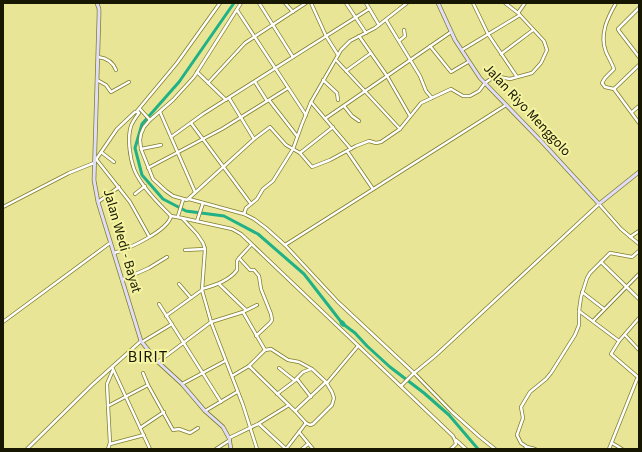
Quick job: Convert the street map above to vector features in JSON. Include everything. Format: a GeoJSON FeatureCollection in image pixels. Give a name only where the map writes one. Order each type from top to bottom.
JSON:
{"type":"FeatureCollection","features":[{"type":"Feature","properties":{"kind":"main road","name":"Jalan Wedi - Bayat"},"geometry":{"type":"LineString","coordinates":[[97,3],[99,9],[94,184],[110,243],[141,342],[158,362],[182,384],[205,411],[223,427],[230,439],[231,449]]}},
{"type":"Feature","properties":{"kind":"main road","name":"Jalan Riyo Menggolo"},"geometry":{"type":"LineString","coordinates":[[438,3],[468,62],[485,83],[599,204]]}},
{"type":"Feature","properties":{"kind":"main road"},"geometry":{"type":"LineString","coordinates":[[599,204],[639,172]]}},
{"type":"Feature","properties":{"kind":"street"},"geometry":{"type":"LineString","coordinates":[[3,207],[95,161],[117,129],[140,109],[177,63],[220,3]]}},
{"type":"Feature","properties":{"kind":"street"},"geometry":{"type":"LineString","coordinates":[[241,3],[197,72],[185,88],[160,112],[150,119],[141,134],[141,149],[153,179],[166,191],[183,201],[189,199],[254,139],[270,127],[286,145],[300,153],[312,167],[330,160],[370,140],[376,143],[381,142],[400,129],[421,103],[451,89],[463,96],[470,96],[479,91],[485,83],[496,76],[507,79],[530,74],[535,71],[541,63],[547,47],[544,41],[519,14],[505,3]]}},
{"type":"Feature","properties":{"kind":"street"},"geometry":{"type":"LineString","coordinates":[[259,3],[293,57]]}},
{"type":"Feature","properties":{"kind":"street"},"geometry":{"type":"LineString","coordinates":[[286,3],[293,12]]}},
{"type":"Feature","properties":{"kind":"street"},"geometry":{"type":"LineString","coordinates":[[208,83],[242,47],[306,3]]}},
{"type":"Feature","properties":{"kind":"street"},"geometry":{"type":"LineString","coordinates":[[311,3],[326,36],[338,55]]}},
{"type":"Feature","properties":{"kind":"street"},"geometry":{"type":"LineString","coordinates":[[346,3],[366,33]]}},
{"type":"Feature","properties":{"kind":"street"},"geometry":{"type":"LineString","coordinates":[[366,3],[379,26]]}},
{"type":"Feature","properties":{"kind":"street"},"geometry":{"type":"LineString","coordinates":[[244,214],[246,208],[257,199],[263,189],[273,181],[293,150],[311,102],[338,55],[349,42],[379,26],[407,3]]}},
{"type":"Feature","properties":{"kind":"street"},"geometry":{"type":"LineString","coordinates":[[473,3],[488,34],[517,77]]}},
{"type":"Feature","properties":{"kind":"street"},"geometry":{"type":"LineString","coordinates":[[462,50],[519,14],[525,3]]}},
{"type":"Feature","properties":{"kind":"street"},"geometry":{"type":"LineString","coordinates":[[616,3],[606,22],[604,35],[604,48],[614,69],[602,83],[606,87],[614,89],[639,123]]}},
{"type":"Feature","properties":{"kind":"street"},"geometry":{"type":"LineString","coordinates":[[171,137],[369,9]]}},
{"type":"Feature","properties":{"kind":"street"},"geometry":{"type":"LineString","coordinates":[[237,10],[306,115]]}},
{"type":"Feature","properties":{"kind":"street"},"geometry":{"type":"LineString","coordinates":[[638,11],[618,28],[639,57]]}},
{"type":"Feature","properties":{"kind":"street"},"geometry":{"type":"LineString","coordinates":[[386,20],[422,79],[426,91],[432,98]]}},
{"type":"Feature","properties":{"kind":"street"},"geometry":{"type":"LineString","coordinates":[[399,41],[405,36],[404,30]]}},
{"type":"Feature","properties":{"kind":"street"},"geometry":{"type":"LineString","coordinates":[[501,54],[533,30]]}},
{"type":"Feature","properties":{"kind":"street"},"geometry":{"type":"LineString","coordinates":[[326,118],[452,32]]}},
{"type":"Feature","properties":{"kind":"street"},"geometry":{"type":"LineString","coordinates":[[359,36],[387,76],[410,116]]}},
{"type":"Feature","properties":{"kind":"street"},"geometry":{"type":"LineString","coordinates":[[430,46],[451,72],[468,62]]}},
{"type":"Feature","properties":{"kind":"street"},"geometry":{"type":"LineString","coordinates":[[346,71],[371,53]]}},
{"type":"Feature","properties":{"kind":"street"},"geometry":{"type":"LineString","coordinates":[[98,57],[109,61],[116,70]]}},
{"type":"Feature","properties":{"kind":"street"},"geometry":{"type":"LineString","coordinates":[[336,60],[400,129]]}},
{"type":"Feature","properties":{"kind":"street"},"geometry":{"type":"LineString","coordinates":[[614,89],[639,65]]}},
{"type":"Feature","properties":{"kind":"street"},"geometry":{"type":"LineString","coordinates":[[197,72],[228,99],[254,139]]}},
{"type":"Feature","properties":{"kind":"street"},"geometry":{"type":"LineString","coordinates":[[97,80],[104,84],[111,92],[129,82]]}},
{"type":"Feature","properties":{"kind":"street"},"geometry":{"type":"LineString","coordinates":[[323,80],[337,94],[338,100]]}},
{"type":"Feature","properties":{"kind":"street"},"geometry":{"type":"LineString","coordinates":[[255,82],[268,101],[298,136]]}},
{"type":"Feature","properties":{"kind":"street"},"geometry":{"type":"LineString","coordinates":[[148,168],[240,118],[288,88]]}},
{"type":"Feature","properties":{"kind":"street"},"geometry":{"type":"LineString","coordinates":[[311,102],[351,149]]}},
{"type":"Feature","properties":{"kind":"street"},"geometry":{"type":"LineString","coordinates":[[285,245],[507,105]]}},
{"type":"Feature","properties":{"kind":"street"},"geometry":{"type":"LineString","coordinates":[[344,106],[352,116],[359,121]]}},
{"type":"Feature","properties":{"kind":"street"},"geometry":{"type":"LineString","coordinates":[[632,112],[639,106]]}},
{"type":"Feature","properties":{"kind":"street"},"geometry":{"type":"LineString","coordinates":[[140,109],[150,119]]}},
{"type":"Feature","properties":{"kind":"street"},"geometry":{"type":"LineString","coordinates":[[137,112],[139,113],[134,119],[130,129],[131,154],[134,170],[145,186],[171,216],[178,216],[236,231],[252,244],[466,449]]}},
{"type":"Feature","properties":{"kind":"street"},"geometry":{"type":"LineString","coordinates":[[160,112],[195,192]]}},
{"type":"Feature","properties":{"kind":"street"},"geometry":{"type":"LineString","coordinates":[[191,123],[251,204]]}},
{"type":"Feature","properties":{"kind":"street"},"geometry":{"type":"LineString","coordinates":[[300,153],[333,127]]}},
{"type":"Feature","properties":{"kind":"street"},"geometry":{"type":"LineString","coordinates":[[141,149],[160,145]]}},
{"type":"Feature","properties":{"kind":"street"},"geometry":{"type":"LineString","coordinates":[[347,151],[374,190]]}},
{"type":"Feature","properties":{"kind":"street"},"geometry":{"type":"LineString","coordinates":[[100,152],[114,162]]}},
{"type":"Feature","properties":{"kind":"street"},"geometry":{"type":"LineString","coordinates":[[95,161],[119,187],[130,202],[149,236]]}},
{"type":"Feature","properties":{"kind":"street"},"geometry":{"type":"LineString","coordinates":[[135,194],[145,186]]}},
{"type":"Feature","properties":{"kind":"street"},"geometry":{"type":"LineString","coordinates":[[98,202],[119,187]]}},
{"type":"Feature","properties":{"kind":"street"},"geometry":{"type":"LineString","coordinates":[[189,199],[244,214],[259,222],[285,245],[338,302],[452,412],[480,438],[495,449]]}},
{"type":"Feature","properties":{"kind":"street"},"geometry":{"type":"LineString","coordinates":[[178,216],[183,201]]}},
{"type":"Feature","properties":{"kind":"street"},"geometry":{"type":"LineString","coordinates":[[197,221],[202,203]]}},
{"type":"Feature","properties":{"kind":"street"},"geometry":{"type":"LineString","coordinates":[[401,386],[413,373],[434,356],[599,204],[630,237],[639,244]]}},
{"type":"Feature","properties":{"kind":"street"},"geometry":{"type":"LineString","coordinates":[[114,252],[128,248],[149,236],[164,226],[170,220],[171,216]]}},
{"type":"Feature","properties":{"kind":"street"},"geometry":{"type":"LineString","coordinates":[[182,218],[201,239],[204,249],[202,290],[211,322],[232,376],[257,449]]}},
{"type":"Feature","properties":{"kind":"street"},"geometry":{"type":"LineString","coordinates":[[630,237],[639,231]]}},
{"type":"Feature","properties":{"kind":"street"},"geometry":{"type":"LineString","coordinates":[[3,322],[110,243]]}},
{"type":"Feature","properties":{"kind":"street"},"geometry":{"type":"LineString","coordinates":[[166,316],[202,290],[219,284],[237,271],[237,261],[252,244]]}},
{"type":"Feature","properties":{"kind":"street"},"geometry":{"type":"LineString","coordinates":[[185,250],[204,249]]}},
{"type":"Feature","properties":{"kind":"street"},"geometry":{"type":"LineString","coordinates":[[535,449],[526,448],[521,443],[517,435],[523,418],[522,406],[530,392],[551,373],[579,327],[579,311],[582,292],[588,275],[611,253],[632,257],[639,251]]}},
{"type":"Feature","properties":{"kind":"street"},"geometry":{"type":"LineString","coordinates":[[122,280],[149,268],[167,257]]}},
{"type":"Feature","properties":{"kind":"street"},"geometry":{"type":"LineString","coordinates":[[239,258],[250,270],[254,270],[259,276],[261,289],[272,314],[272,320],[270,323],[256,336]]}},
{"type":"Feature","properties":{"kind":"street"},"geometry":{"type":"LineString","coordinates":[[601,262],[639,299]]}},
{"type":"Feature","properties":{"kind":"street"},"geometry":{"type":"LineString","coordinates":[[593,321],[639,274]]}},
{"type":"Feature","properties":{"kind":"street"},"geometry":{"type":"LineString","coordinates":[[179,284],[191,298]]}},
{"type":"Feature","properties":{"kind":"street"},"geometry":{"type":"LineString","coordinates":[[219,284],[245,311],[256,336],[265,350]]}},
{"type":"Feature","properties":{"kind":"street"},"geometry":{"type":"LineString","coordinates":[[582,292],[604,309]]}},
{"type":"Feature","properties":{"kind":"street"},"geometry":{"type":"LineString","coordinates":[[159,304],[221,402]]}},
{"type":"Feature","properties":{"kind":"street"},"geometry":{"type":"LineString","coordinates":[[158,362],[211,322],[245,311],[257,305]]}},
{"type":"Feature","properties":{"kind":"street"},"geometry":{"type":"LineString","coordinates":[[579,311],[619,341]]}},
{"type":"Feature","properties":{"kind":"street"},"geometry":{"type":"LineString","coordinates":[[609,449],[637,379],[639,378],[611,355],[619,341],[639,318]]}},
{"type":"Feature","properties":{"kind":"street"},"geometry":{"type":"LineString","coordinates":[[27,449],[141,342],[172,324]]}},
{"type":"Feature","properties":{"kind":"street"},"geometry":{"type":"LineString","coordinates":[[625,335],[639,350]]}},
{"type":"Feature","properties":{"kind":"street"},"geometry":{"type":"LineString","coordinates":[[295,411],[327,382],[358,346]]}},
{"type":"Feature","properties":{"kind":"street"},"geometry":{"type":"LineString","coordinates":[[232,376],[249,366],[265,350],[271,349],[288,360],[299,362],[312,369],[327,382],[334,395],[332,405],[311,425],[306,423],[249,366]]}},
{"type":"Feature","properties":{"kind":"street"},"geometry":{"type":"LineString","coordinates":[[182,384],[225,361]]}},
{"type":"Feature","properties":{"kind":"street"},"geometry":{"type":"LineString","coordinates":[[113,368],[150,449]]}},
{"type":"Feature","properties":{"kind":"street"},"geometry":{"type":"LineString","coordinates":[[108,449],[110,444],[107,384],[113,368]]}},
{"type":"Feature","properties":{"kind":"street"},"geometry":{"type":"LineString","coordinates":[[278,368],[294,380],[298,379],[311,397]]}},
{"type":"Feature","properties":{"kind":"street"},"geometry":{"type":"LineString","coordinates":[[277,394],[303,372],[312,369]]}},
{"type":"Feature","properties":{"kind":"street"},"geometry":{"type":"LineString","coordinates":[[143,373],[173,430],[179,428],[189,433],[198,428]]}},
{"type":"Feature","properties":{"kind":"street"},"geometry":{"type":"LineString","coordinates":[[108,406],[126,398],[148,385]]}},
{"type":"Feature","properties":{"kind":"street"},"geometry":{"type":"LineString","coordinates":[[205,411],[237,392]]}},
{"type":"Feature","properties":{"kind":"street"},"geometry":{"type":"LineString","coordinates":[[216,449],[230,439],[258,424],[288,405]]}},
{"type":"Feature","properties":{"kind":"street"},"geometry":{"type":"LineString","coordinates":[[140,428],[164,412]]}},
{"type":"Feature","properties":{"kind":"street"},"geometry":{"type":"LineString","coordinates":[[258,424],[286,449],[306,423]]}},
{"type":"Feature","properties":{"kind":"street"},"geometry":{"type":"LineString","coordinates":[[299,432],[312,449]]}},
{"type":"Feature","properties":{"kind":"street"},"geometry":{"type":"LineString","coordinates":[[110,444],[144,435]]}},
{"type":"Feature","properties":{"kind":"street"},"geometry":{"type":"LineString","coordinates":[[451,449],[455,445],[456,440]]}},
{"type":"Feature","properties":{"kind":"street"},"geometry":{"type":"LineString","coordinates":[[612,443],[622,449]]}},
{"type":"Feature","properties":{"kind":"street"},"geometry":{"type":"LineString","coordinates":[[302,449],[308,444]]}},
{"type":"Feature","properties":{"kind":"waterway"},"geometry":{"type":"LineString","coordinates":[[234,3],[179,82],[142,124],[135,148],[142,175],[163,199],[186,211],[224,216],[258,234],[304,274],[342,323]]}},
{"type":"Feature","properties":{"kind":"waterway"},"geometry":{"type":"LineString","coordinates":[[343,324],[355,333],[390,367],[424,393],[449,415],[478,449]]}},
{"type":"Feature","properties":{"kind":"district","name":"BIRIT"},"geometry":{"type":"Point","coordinates":[148,357]}}]}
